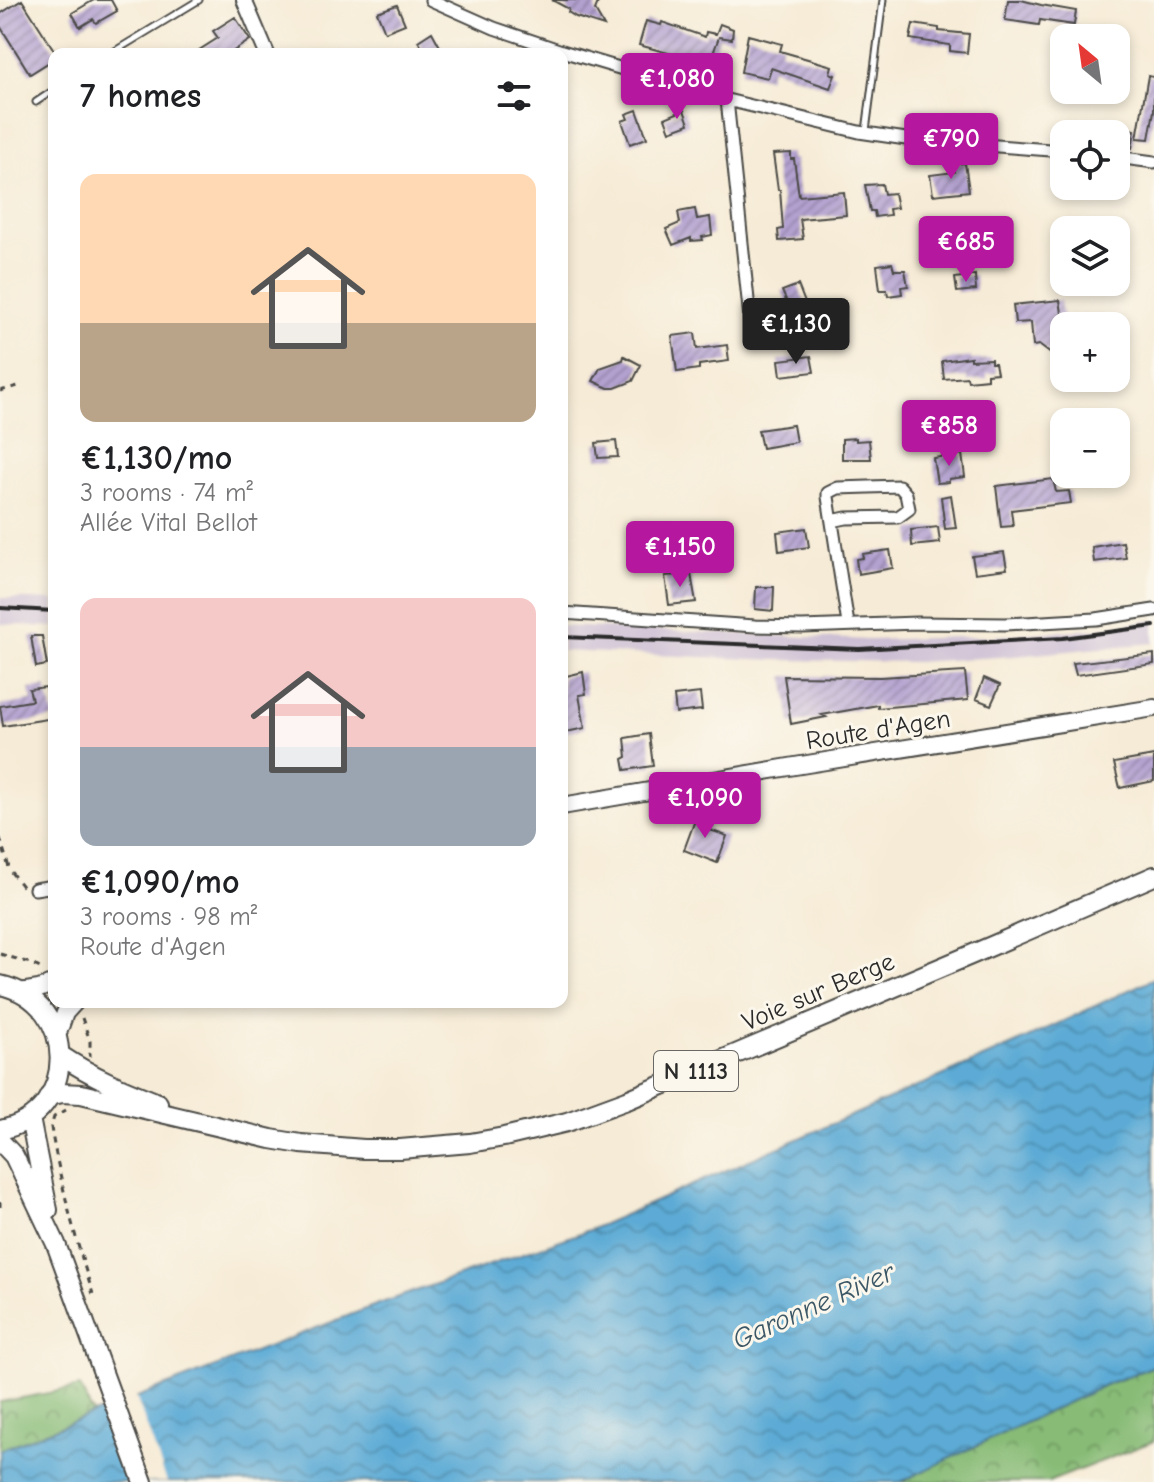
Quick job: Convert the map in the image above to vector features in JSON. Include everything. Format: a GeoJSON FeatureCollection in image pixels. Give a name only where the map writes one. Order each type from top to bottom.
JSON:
{"type":"FeatureCollection","features":[{"type":"Feature","properties":{"kind":"main road","name":"Route d'Agen"},"geometry":{"type":"LineString","coordinates":[[568,805],[1154,708]]}},
{"type":"Feature","properties":{"kind":"main road","name":"Voie sur Berge"},"geometry":{"type":"LineString","coordinates":[[212,1125],[301,1144],[364,1149],[470,1143],[567,1122],[627,1100],[1154,876]]}},
{"type":"Feature","properties":{"kind":"main road"},"geometry":{"type":"LineString","coordinates":[[20,992],[39,989],[48,981]]}},
{"type":"Feature","properties":{"kind":"main road"},"geometry":{"type":"LineString","coordinates":[[0,985],[20,992],[43,1010],[57,1036],[60,1055],[56,1083],[41,1108],[30,1118],[0,1130]]}},
{"type":"Feature","properties":{"kind":"main road"},"geometry":{"type":"LineString","coordinates":[[57,1036],[70,1008]]}},
{"type":"Feature","properties":{"kind":"main road","name":"N 1113"},"geometry":{"type":"LineString","coordinates":[[60,1055],[104,1081],[212,1125]]}},
{"type":"Feature","properties":{"kind":"main road","name":"N 1113"},"geometry":{"type":"LineString","coordinates":[[49,1096],[81,1094],[212,1125]]}},
{"type":"Feature","properties":{"kind":"main road"},"geometry":{"type":"LineString","coordinates":[[30,1118],[56,1244]]}},
{"type":"Feature","properties":{"kind":"main road"},"geometry":{"type":"LineString","coordinates":[[0,1141],[14,1156],[56,1244],[72,1261],[143,1482]]}},
{"type":"Feature","properties":{"kind":"street"},"geometry":{"type":"LineString","coordinates":[[244,0],[264,48]]}},
{"type":"Feature","properties":{"kind":"street"},"geometry":{"type":"LineString","coordinates":[[431,0],[494,28],[553,48]]}},
{"type":"Feature","properties":{"kind":"street"},"geometry":{"type":"LineString","coordinates":[[568,53],[727,100],[866,132],[906,139],[1050,150]]}},
{"type":"Feature","properties":{"kind":"street"},"geometry":{"type":"LineString","coordinates":[[727,100],[752,338]]}},
{"type":"Feature","properties":{"kind":"street"},"geometry":{"type":"LineString","coordinates":[[1130,159],[1154,162]]}},
{"type":"Feature","properties":{"kind":"street"},"geometry":{"type":"LineString","coordinates":[[832,521],[898,517],[909,509],[906,494],[899,486],[838,488],[828,493],[828,497],[848,624]]}},
{"type":"Feature","properties":{"kind":"street"},"geometry":{"type":"LineString","coordinates":[[568,613],[802,627],[1061,622],[1154,610]]}},
{"type":"Feature","properties":{"kind":"street"},"geometry":{"type":"LineString","coordinates":[[35,889],[48,887]]}},
{"type":"Feature","properties":{"kind":"lane"},"geometry":{"type":"LineString","coordinates":[[120,48],[199,0]]}},
{"type":"Feature","properties":{"kind":"lane"},"geometry":{"type":"LineString","coordinates":[[866,132],[883,0]]}},
{"type":"Feature","properties":{"kind":"lane"},"geometry":{"type":"LineString","coordinates":[[36,102],[48,94]]}},
{"type":"Feature","properties":{"kind":"path"},"geometry":{"type":"LineString","coordinates":[[0,391],[18,386]]}},
{"type":"Feature","properties":{"kind":"path"},"geometry":{"type":"LineString","coordinates":[[0,838],[10,871],[18,883],[25,889],[35,889]]}},
{"type":"Feature","properties":{"kind":"path"},"geometry":{"type":"LineString","coordinates":[[0,954],[40,967],[48,975]]}},
{"type":"Feature","properties":{"kind":"path"},"geometry":{"type":"LineString","coordinates":[[72,1109],[54,1117],[51,1127],[72,1261]]}},
{"type":"Feature","properties":{"kind":"shaded area"},"geometry":{"type":"Polygon","coordinates":[[[0,598],[48,600],[48,627],[0,624],[0,598]]]}},
{"type":"Feature","properties":{"kind":"shaded area"},"geometry":{"type":"Polygon","coordinates":[[[1154,620],[1154,643],[916,662],[568,651],[568,626],[871,640],[1095,629],[1154,620]]]}},
{"type":"Feature","properties":{"kind":"green space"},"geometry":{"type":"Polygon","coordinates":[[[1154,1366],[1154,1441],[1048,1482],[900,1482],[1107,1384],[1154,1366]]]}},
{"type":"Feature","properties":{"kind":"green space"},"geometry":{"type":"Polygon","coordinates":[[[80,1387],[93,1414],[0,1450],[0,1402],[80,1387]]]}},
{"type":"Feature","properties":{"kind":"water","name":"Garonne River"},"geometry":{"type":"Polygon","coordinates":[[[1154,978],[1154,1366],[1107,1384],[900,1482],[0,1482],[0,1450],[376,1305],[592,1229],[1015,1044],[1154,978]]]}},
{"type":"Feature","properties":{"kind":"pier"},"geometry":{"type":"Polygon","coordinates":[[[135,1394],[167,1482],[130,1482],[102,1406],[135,1394]]]}},
{"type":"Feature","properties":{"kind":"building"},"geometry":{"type":"Polygon","coordinates":[[[22,0],[53,48],[48,48],[48,63],[30,74],[0,26],[0,14],[22,0]]]}},
{"type":"Feature","properties":{"kind":"building"},"geometry":{"type":"Polygon","coordinates":[[[94,0],[111,0],[117,11],[96,23],[93,19],[80,27],[72,13],[94,0]]]}},
{"type":"Feature","properties":{"kind":"building"},"geometry":{"type":"Polygon","coordinates":[[[552,0],[599,0],[595,10],[604,26],[576,17],[568,12],[569,9],[552,0]]]}},
{"type":"Feature","properties":{"kind":"building"},"geometry":{"type":"Polygon","coordinates":[[[1008,0],[1076,11],[1074,24],[1040,20],[1039,25],[1005,20],[1008,0]]]}},
{"type":"Feature","properties":{"kind":"building"},"geometry":{"type":"Polygon","coordinates":[[[397,5],[405,24],[385,32],[377,12],[397,5]]]}},
{"type":"Feature","properties":{"kind":"building"},"geometry":{"type":"Polygon","coordinates":[[[235,17],[250,40],[238,48],[202,48],[218,38],[213,31],[235,17]]]}},
{"type":"Feature","properties":{"kind":"building"},"geometry":{"type":"Polygon","coordinates":[[[646,21],[661,25],[662,22],[705,37],[706,32],[716,34],[720,24],[733,29],[732,39],[719,37],[711,59],[683,57],[639,45],[646,21]]]}},
{"type":"Feature","properties":{"kind":"building"},"geometry":{"type":"Polygon","coordinates":[[[913,24],[969,34],[967,53],[950,51],[950,45],[910,39],[913,24]]]}},
{"type":"Feature","properties":{"kind":"building"},"geometry":{"type":"Polygon","coordinates":[[[432,32],[441,48],[422,48],[418,41],[432,32]]]}},
{"type":"Feature","properties":{"kind":"building"},"geometry":{"type":"Polygon","coordinates":[[[748,35],[782,44],[780,51],[832,66],[830,73],[835,75],[830,88],[771,68],[768,78],[741,72],[748,35]]]}},
{"type":"Feature","properties":{"kind":"building"},"geometry":{"type":"Polygon","coordinates":[[[1148,76],[1154,77],[1154,111],[1149,139],[1137,138],[1148,76]]]}},
{"type":"Feature","properties":{"kind":"building"},"geometry":{"type":"Polygon","coordinates":[[[637,110],[647,138],[630,144],[622,121],[628,119],[626,114],[637,110]]]}},
{"type":"Feature","properties":{"kind":"building"},"geometry":{"type":"Polygon","coordinates":[[[684,110],[689,124],[670,131],[665,118],[684,110]]]}},
{"type":"Feature","properties":{"kind":"building"},"geometry":{"type":"Polygon","coordinates":[[[1130,129],[1135,130],[1130,148],[1130,129]]]}},
{"type":"Feature","properties":{"kind":"building"},"geometry":{"type":"Polygon","coordinates":[[[791,153],[799,196],[844,192],[846,215],[800,219],[803,239],[779,241],[778,230],[783,229],[773,154],[791,153]]]}},
{"type":"Feature","properties":{"kind":"building"},"geometry":{"type":"Polygon","coordinates":[[[965,163],[969,191],[933,195],[930,175],[955,172],[954,164],[965,163]]]}},
{"type":"Feature","properties":{"kind":"building"},"geometry":{"type":"Polygon","coordinates":[[[882,184],[884,194],[894,193],[897,208],[889,209],[890,215],[875,217],[874,211],[870,211],[865,185],[882,184]]]}},
{"type":"Feature","properties":{"kind":"building"},"geometry":{"type":"Polygon","coordinates":[[[695,209],[697,219],[710,217],[712,235],[702,237],[703,240],[691,241],[691,238],[673,245],[666,229],[680,223],[678,212],[695,209]]]}},
{"type":"Feature","properties":{"kind":"building"},"geometry":{"type":"Polygon","coordinates":[[[892,263],[894,270],[905,270],[908,286],[901,287],[902,294],[888,296],[887,290],[880,290],[877,265],[892,263]]]}},
{"type":"Feature","properties":{"kind":"building"},"geometry":{"type":"Polygon","coordinates":[[[975,275],[976,290],[957,292],[955,278],[975,275]]]}},
{"type":"Feature","properties":{"kind":"building"},"geometry":{"type":"Polygon","coordinates":[[[798,285],[809,313],[791,320],[782,291],[798,285]]]}},
{"type":"Feature","properties":{"kind":"building"},"geometry":{"type":"Polygon","coordinates":[[[1060,300],[1062,312],[1050,312],[1050,353],[1039,345],[1033,346],[1031,322],[1015,323],[1013,305],[1060,300]]]}},
{"type":"Feature","properties":{"kind":"building"},"geometry":{"type":"Polygon","coordinates":[[[695,333],[697,349],[727,345],[729,361],[677,372],[672,336],[695,333]]]}},
{"type":"Feature","properties":{"kind":"building"},"geometry":{"type":"Polygon","coordinates":[[[624,356],[641,365],[633,381],[608,388],[593,381],[600,368],[623,360],[624,356]]]}},
{"type":"Feature","properties":{"kind":"building"},"geometry":{"type":"Polygon","coordinates":[[[811,356],[814,372],[781,376],[779,360],[811,356]]]}},
{"type":"Feature","properties":{"kind":"building"},"geometry":{"type":"Polygon","coordinates":[[[971,357],[971,360],[991,359],[997,373],[987,374],[987,379],[944,379],[942,361],[971,357]]]}},
{"type":"Feature","properties":{"kind":"building"},"geometry":{"type":"Polygon","coordinates":[[[793,425],[796,442],[762,448],[758,430],[793,425]]]}},
{"type":"Feature","properties":{"kind":"building"},"geometry":{"type":"Polygon","coordinates":[[[856,438],[856,441],[869,440],[871,459],[842,459],[842,439],[856,438]]]}},
{"type":"Feature","properties":{"kind":"building"},"geometry":{"type":"Polygon","coordinates":[[[616,441],[618,457],[598,458],[596,443],[616,441]]]}},
{"type":"Feature","properties":{"kind":"building"},"geometry":{"type":"Polygon","coordinates":[[[962,454],[965,477],[937,483],[933,458],[962,454]]]}},
{"type":"Feature","properties":{"kind":"building"},"geometry":{"type":"Polygon","coordinates":[[[1050,479],[1050,488],[1055,488],[1056,492],[1069,491],[1071,503],[1011,510],[1013,526],[1001,527],[996,486],[1050,479]]]}},
{"type":"Feature","properties":{"kind":"building"},"geometry":{"type":"Polygon","coordinates":[[[951,495],[956,528],[945,529],[941,497],[951,495]]]}},
{"type":"Feature","properties":{"kind":"building"},"geometry":{"type":"Polygon","coordinates":[[[938,527],[940,543],[912,546],[911,530],[938,527]]]}},
{"type":"Feature","properties":{"kind":"building"},"geometry":{"type":"Polygon","coordinates":[[[806,528],[809,547],[779,551],[777,532],[806,528]]]}},
{"type":"Feature","properties":{"kind":"building"},"geometry":{"type":"Polygon","coordinates":[[[1123,542],[1126,558],[1094,562],[1092,547],[1123,542]]]}},
{"type":"Feature","properties":{"kind":"building"},"geometry":{"type":"Polygon","coordinates":[[[890,550],[893,568],[858,574],[856,559],[863,558],[862,554],[890,550]]]}},
{"type":"Feature","properties":{"kind":"building"},"geometry":{"type":"Polygon","coordinates":[[[1004,552],[1007,569],[975,573],[972,556],[1004,552]]]}},
{"type":"Feature","properties":{"kind":"building"},"geometry":{"type":"Polygon","coordinates":[[[691,574],[696,602],[669,605],[665,576],[691,574]]]}},
{"type":"Feature","properties":{"kind":"building"},"geometry":{"type":"Polygon","coordinates":[[[756,587],[774,587],[773,611],[755,609],[756,587]]]}},
{"type":"Feature","properties":{"kind":"building"},"geometry":{"type":"Polygon","coordinates":[[[31,636],[42,636],[47,665],[36,667],[31,636]]]}},
{"type":"Feature","properties":{"kind":"building"},"geometry":{"type":"Polygon","coordinates":[[[1154,654],[1154,664],[1076,675],[1073,663],[1154,654]]]}},
{"type":"Feature","properties":{"kind":"building"},"geometry":{"type":"Polygon","coordinates":[[[583,672],[586,694],[579,695],[585,728],[568,732],[568,676],[583,672]]]}},
{"type":"Feature","properties":{"kind":"building"},"geometry":{"type":"Polygon","coordinates":[[[965,672],[968,700],[878,708],[878,705],[791,724],[784,676],[880,677],[965,672]]]}},
{"type":"Feature","properties":{"kind":"building"},"geometry":{"type":"Polygon","coordinates":[[[984,678],[1000,685],[991,705],[976,699],[984,678]]]}},
{"type":"Feature","properties":{"kind":"building"},"geometry":{"type":"Polygon","coordinates":[[[46,687],[48,719],[3,726],[0,706],[32,700],[29,689],[46,687]]]}},
{"type":"Feature","properties":{"kind":"building"},"geometry":{"type":"Polygon","coordinates":[[[700,693],[702,710],[676,713],[674,696],[700,693]]]}},
{"type":"Feature","properties":{"kind":"building"},"geometry":{"type":"Polygon","coordinates":[[[649,734],[653,766],[625,770],[625,738],[649,734]]]}},
{"type":"Feature","properties":{"kind":"building"},"geometry":{"type":"Polygon","coordinates":[[[1154,756],[1154,781],[1120,788],[1114,763],[1154,756]]]}},
{"type":"Feature","properties":{"kind":"building"},"geometry":{"type":"Polygon","coordinates":[[[698,812],[712,817],[707,829],[727,836],[717,863],[684,850],[698,812]]]}},
{"type":"Feature","properties":{"kind":"railway"},"geometry":{"type":"LineString","coordinates":[[0,608],[48,611]]}},
{"type":"Feature","properties":{"kind":"railway"},"geometry":{"type":"LineString","coordinates":[[568,637],[859,649],[1063,638],[1154,626]]}}]}
